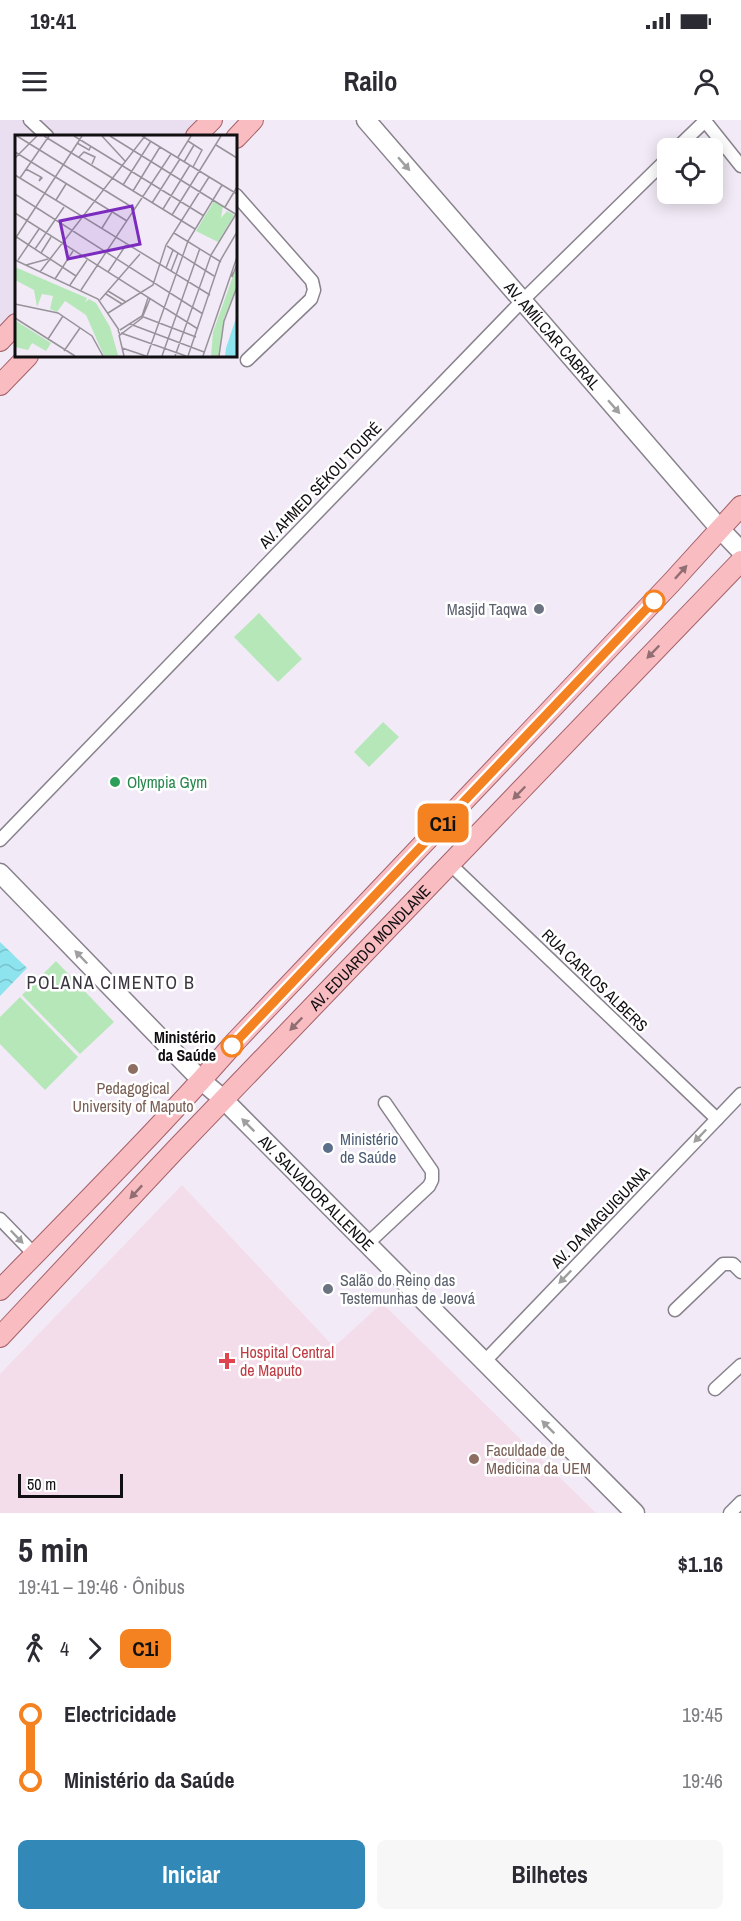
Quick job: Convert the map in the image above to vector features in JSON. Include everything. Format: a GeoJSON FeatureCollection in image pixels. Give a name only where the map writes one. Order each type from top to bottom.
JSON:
{"type":"FeatureCollection","features":[{"type":"Feature","properties":{"kind":"main road"},"geometry":{"type":"LineString","coordinates":[[197,135],[212,120]]}},
{"type":"Feature","properties":{"kind":"main road"},"geometry":{"type":"LineString","coordinates":[[237,137],[253,120]]}},
{"type":"Feature","properties":{"kind":"main road"},"geometry":{"type":"LineString","coordinates":[[0,341],[15,325]]}},
{"type":"Feature","properties":{"kind":"main road"},"geometry":{"type":"LineString","coordinates":[[0,385],[27,357]]}},
{"type":"Feature","properties":{"kind":"main road","name":"AV. EDUARDO MONDLANE"},"geometry":{"type":"LineString","coordinates":[[202,1081],[236,1041],[741,507]]}},
{"type":"Feature","properties":{"kind":"main road","name":"AV. EDUARDO MONDLANE"},"geometry":{"type":"LineString","coordinates":[[0,1336],[223,1099],[451,865],[741,561]]}},
{"type":"Feature","properties":{"kind":"main road"},"geometry":{"type":"LineString","coordinates":[[0,1290],[202,1081]]}},
{"type":"Feature","properties":{"kind":"street"},"geometry":{"type":"LineString","coordinates":[[30,120],[46,135]]}},
{"type":"Feature","properties":{"kind":"street","name":"AV. AMÍLCAR CABRAL"},"geometry":{"type":"LineString","coordinates":[[366,120],[741,551]]}},
{"type":"Feature","properties":{"kind":"street"},"geometry":{"type":"LineString","coordinates":[[687,138],[705,121],[741,166]]}},
{"type":"Feature","properties":{"kind":"street","name":"AV. AHMED SÉKOU TOURÉ"},"geometry":{"type":"LineString","coordinates":[[0,840],[522,301],[657,169]]}},
{"type":"Feature","properties":{"kind":"street"},"geometry":{"type":"LineString","coordinates":[[237,196],[312,281],[314,290],[311,298],[247,360]]}},
{"type":"Feature","properties":{"kind":"street","name":"RUA CARLOS ALBERS"},"geometry":{"type":"LineString","coordinates":[[451,865],[717,1119]]}},
{"type":"Feature","properties":{"kind":"street","name":"AV. SALVADOR ALLENDE"},"geometry":{"type":"LineString","coordinates":[[0,873],[202,1081],[223,1099],[483,1363],[635,1513]]}},
{"type":"Feature","properties":{"kind":"street","name":"AV. DA MAGUIGUANA"},"geometry":{"type":"LineString","coordinates":[[483,1363],[741,1094]]}},
{"type":"Feature","properties":{"kind":"street"},"geometry":{"type":"LineString","coordinates":[[367,1244],[429,1186],[433,1175],[385,1103]]}},
{"type":"Feature","properties":{"kind":"street"},"geometry":{"type":"LineString","coordinates":[[0,1219],[35,1255]]}},
{"type":"Feature","properties":{"kind":"street"},"geometry":{"type":"LineString","coordinates":[[675,1310],[723,1264],[733,1264],[741,1272]]}},
{"type":"Feature","properties":{"kind":"street"},"geometry":{"type":"LineString","coordinates":[[715,1389],[741,1365]]}},
{"type":"Feature","properties":{"kind":"street"},"geometry":{"type":"LineString","coordinates":[[730,1513],[741,1502]]}},
{"type":"Feature","properties":{"kind":"shaded area"},"geometry":{"type":"Polygon","coordinates":[[[0,120],[224,120],[208,135],[15,135],[15,331],[0,346],[0,120]]]}},
{"type":"Feature","properties":{"kind":"shaded area","name":"Hospital Central de Maputo"},"geometry":{"type":"Polygon","coordinates":[[[182,1185],[334,1347],[382,1303],[596,1513],[0,1513],[0,1374],[182,1185]]]}},
{"type":"Feature","properties":{"kind":"green space"},"geometry":{"type":"Polygon","coordinates":[[[259,613],[302,659],[278,682],[234,637],[259,613]]]}},
{"type":"Feature","properties":{"kind":"green space"},"geometry":{"type":"Polygon","coordinates":[[[383,722],[399,737],[369,767],[354,752],[383,722]]]}},
{"type":"Feature","properties":{"kind":"green space"},"geometry":{"type":"Polygon","coordinates":[[[56,961],[114,1022],[80,1054],[22,995],[56,961]]]}},
{"type":"Feature","properties":{"kind":"green space"},"geometry":{"type":"Polygon","coordinates":[[[20,997],[78,1057],[45,1090],[0,1044],[0,1017],[20,997]]]}},
{"type":"Feature","properties":{"kind":"water"},"geometry":{"type":"Polygon","coordinates":[[[0,942],[27,968],[0,996],[0,942]]]}},
{"type":"Feature","properties":{"kind":"bus line","name":"C1i"},"geometry":{"type":"LineString","coordinates":[[232,1046],[654,601]]}},
{"type":"Feature","properties":{"kind":"place","name":"Masjid Taqwa"},"geometry":{"type":"Point","coordinates":[539,609]}},
{"type":"Feature","properties":{"kind":"place","name":"Olympia Gym"},"geometry":{"type":"Point","coordinates":[115,782]}},
{"type":"Feature","properties":{"kind":"place","name":"Ministério da Saúde"},"geometry":{"type":"Point","coordinates":[232,1046]}},
{"type":"Feature","properties":{"kind":"place","name":"Pedagogical University of Maputo"},"geometry":{"type":"Point","coordinates":[133,1069]}},
{"type":"Feature","properties":{"kind":"place","name":"Ministério de Saúde"},"geometry":{"type":"Point","coordinates":[328,1148]}},
{"type":"Feature","properties":{"kind":"place","name":"Salão do Reino das Testemunhas de Jeová"},"geometry":{"type":"Point","coordinates":[328,1289]}},
{"type":"Feature","properties":{"kind":"place","name":"Hospital Central de Maputo"},"geometry":{"type":"Point","coordinates":[227,1361]}},
{"type":"Feature","properties":{"kind":"place","name":"Faculdade de Medicina da UEM"},"geometry":{"type":"Point","coordinates":[474,1459]}},
{"type":"Feature","properties":{"kind":"district","name":"POLANA CIMENTO B"},"geometry":{"type":"Point","coordinates":[111,982]}}]}
